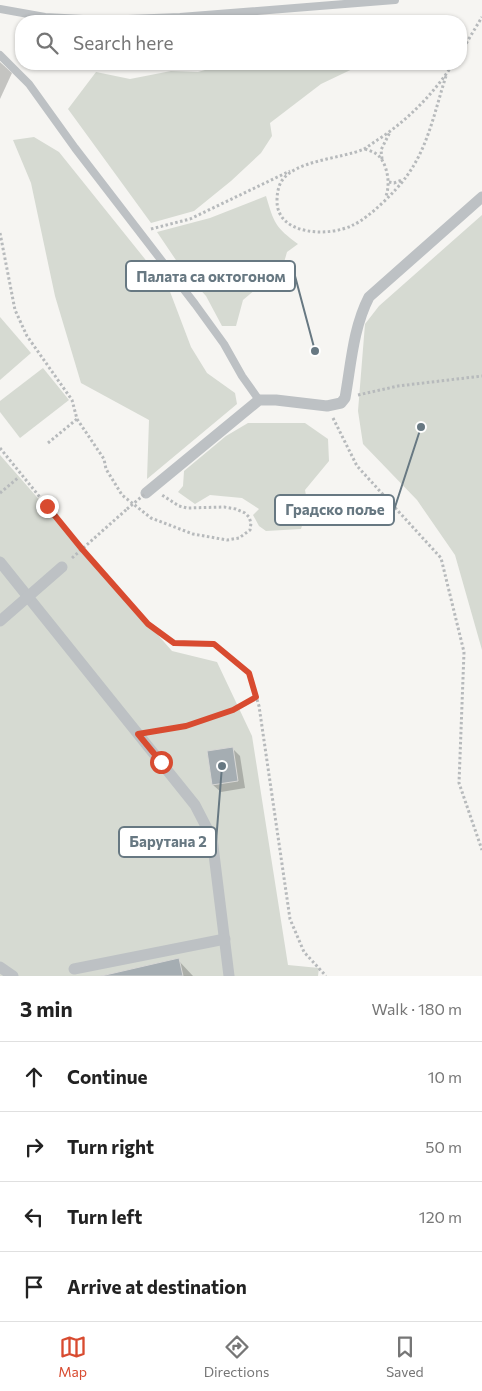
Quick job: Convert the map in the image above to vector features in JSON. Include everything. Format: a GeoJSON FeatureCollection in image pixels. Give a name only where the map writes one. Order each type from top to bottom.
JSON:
{"type":"FeatureCollection","features":[{"type":"Feature","properties":{"kind":"street"},"geometry":{"type":"LineString","coordinates":[[148,491],[259,400],[327,406],[341,403],[345,398],[358,324],[362,310],[369,297],[482,197]]}},
{"type":"Feature","properties":{"kind":"street"},"geometry":{"type":"LineString","coordinates":[[0,562],[195,805],[212,838],[229,976]]}},
{"type":"Feature","properties":{"kind":"street"},"geometry":{"type":"LineString","coordinates":[[0,621],[62,567]]}},
{"type":"Feature","properties":{"kind":"street"},"geometry":{"type":"LineString","coordinates":[[74,968],[225,939]]}},
{"type":"Feature","properties":{"kind":"street"},"geometry":{"type":"LineString","coordinates":[[0,967],[13,976]]}},
{"type":"Feature","properties":{"kind":"lane"},"geometry":{"type":"LineString","coordinates":[[205,15],[395,0]]}},
{"type":"Feature","properties":{"kind":"lane"},"geometry":{"type":"LineString","coordinates":[[0,9],[34,15]]}},
{"type":"Feature","properties":{"kind":"lane"},"geometry":{"type":"LineString","coordinates":[[0,55],[29,84],[75,148],[224,344],[242,376],[259,400]]}},
{"type":"Feature","properties":{"kind":"path"},"geometry":{"type":"LineString","coordinates":[[467,42],[482,17]]}},
{"type":"Feature","properties":{"kind":"path"},"geometry":{"type":"LineString","coordinates":[[140,232],[190,219],[293,170],[364,149],[390,131],[424,102],[450,70]]}},
{"type":"Feature","properties":{"kind":"path"},"geometry":{"type":"LineString","coordinates":[[293,170],[281,182],[277,193],[277,206],[283,219],[292,227],[304,231],[337,230],[353,226],[368,216],[405,179],[419,159],[446,76]]}},
{"type":"Feature","properties":{"kind":"path"},"geometry":{"type":"LineString","coordinates":[[385,199],[389,182],[382,160],[382,150],[390,131]]}},
{"type":"Feature","properties":{"kind":"path"},"geometry":{"type":"LineString","coordinates":[[364,149],[375,152],[382,160]]}},
{"type":"Feature","properties":{"kind":"path"},"geometry":{"type":"LineString","coordinates":[[389,182],[394,184],[405,179]]}},
{"type":"Feature","properties":{"kind":"path"},"geometry":{"type":"LineString","coordinates":[[0,233],[16,310],[27,336],[72,400],[77,419],[104,460],[106,469],[122,494],[151,518],[193,534],[215,539],[227,540],[238,538],[250,530],[252,523],[245,513],[224,507],[187,508],[148,491],[91,541],[62,567]]}},
{"type":"Feature","properties":{"kind":"path"},"geometry":{"type":"LineString","coordinates":[[345,398],[398,386],[482,376]]}},
{"type":"Feature","properties":{"kind":"path"},"geometry":{"type":"LineString","coordinates":[[327,406],[357,466],[441,558],[464,652],[459,784],[482,850]]}},
{"type":"Feature","properties":{"kind":"path"},"geometry":{"type":"LineString","coordinates":[[48,443],[77,419]]}},
{"type":"Feature","properties":{"kind":"path"},"geometry":{"type":"LineString","coordinates":[[0,448],[82,549],[148,624],[174,643],[214,644],[249,673],[259,706],[290,919],[304,952],[326,976]]}},
{"type":"Feature","properties":{"kind":"path"},"geometry":{"type":"LineString","coordinates":[[0,493],[19,478]]}},
{"type":"Feature","properties":{"kind":"path"},"geometry":{"type":"LineString","coordinates":[[138,734],[186,726],[233,710],[256,697]]}},
{"type":"Feature","properties":{"kind":"shaded area"},"geometry":{"type":"Polygon","coordinates":[[[205,70],[350,70],[321,84],[270,123],[272,136],[261,153],[231,181],[194,211],[151,223],[68,109],[96,72],[130,79],[171,71],[198,72],[205,70]]]}},
{"type":"Feature","properties":{"kind":"shaded area"},"geometry":{"type":"Polygon","coordinates":[[[34,137],[59,152],[169,289],[191,347],[207,373],[235,393],[237,404],[147,479],[149,420],[81,383],[55,296],[31,183],[13,140],[34,137]]]}},
{"type":"Feature","properties":{"kind":"shaded area"},"geometry":{"type":"Polygon","coordinates":[[[266,196],[276,224],[298,244],[287,252],[283,266],[243,300],[236,326],[222,326],[206,296],[184,272],[157,232],[210,218],[266,196]]]}},
{"type":"Feature","properties":{"kind":"shaded area"},"geometry":{"type":"Polygon","coordinates":[[[482,215],[482,650],[455,555],[417,500],[363,444],[358,411],[365,324],[379,306],[482,215]]]}},
{"type":"Feature","properties":{"kind":"shaded area"},"geometry":{"type":"Polygon","coordinates":[[[0,317],[31,353],[0,380],[0,317]]]}},
{"type":"Feature","properties":{"kind":"shaded area"},"geometry":{"type":"Polygon","coordinates":[[[43,368],[69,400],[20,438],[0,412],[0,401],[43,368]]]}},
{"type":"Feature","properties":{"kind":"shaded area"},"geometry":{"type":"Polygon","coordinates":[[[248,423],[305,423],[328,439],[329,461],[305,490],[308,506],[301,529],[266,531],[259,526],[253,515],[259,509],[242,498],[210,495],[195,504],[178,492],[183,486],[184,471],[226,436],[248,423]]]}},
{"type":"Feature","properties":{"kind":"shaded area"},"geometry":{"type":"Polygon","coordinates":[[[0,455],[172,651],[217,662],[252,736],[288,965],[319,968],[318,976],[0,976],[0,455]]]}},
{"type":"Feature","properties":{"kind":"building"},"geometry":{"type":"Polygon","coordinates":[[[233,747],[238,781],[212,785],[207,751],[233,747]]]}},
{"type":"Feature","properties":{"kind":"building"},"geometry":{"type":"Polygon","coordinates":[[[179,958],[183,976],[101,976],[179,958]]]}},
{"type":"Feature","properties":{"kind":"place","name":"Палата са октогоном"},"geometry":{"type":"Point","coordinates":[315,351]}},
{"type":"Feature","properties":{"kind":"place","name":"Градско поље"},"geometry":{"type":"Point","coordinates":[421,427]}},
{"type":"Feature","properties":{"kind":"place","name":"Барутана 2"},"geometry":{"type":"Point","coordinates":[222,766]}},
{"type":"Feature","properties":{"kind":"route"},"geometry":{"type":"LineString","coordinates":[[47,506],[148,624],[174,643],[214,644],[249,673],[256,697],[233,710],[186,726],[138,734],[161,762]]}}]}
